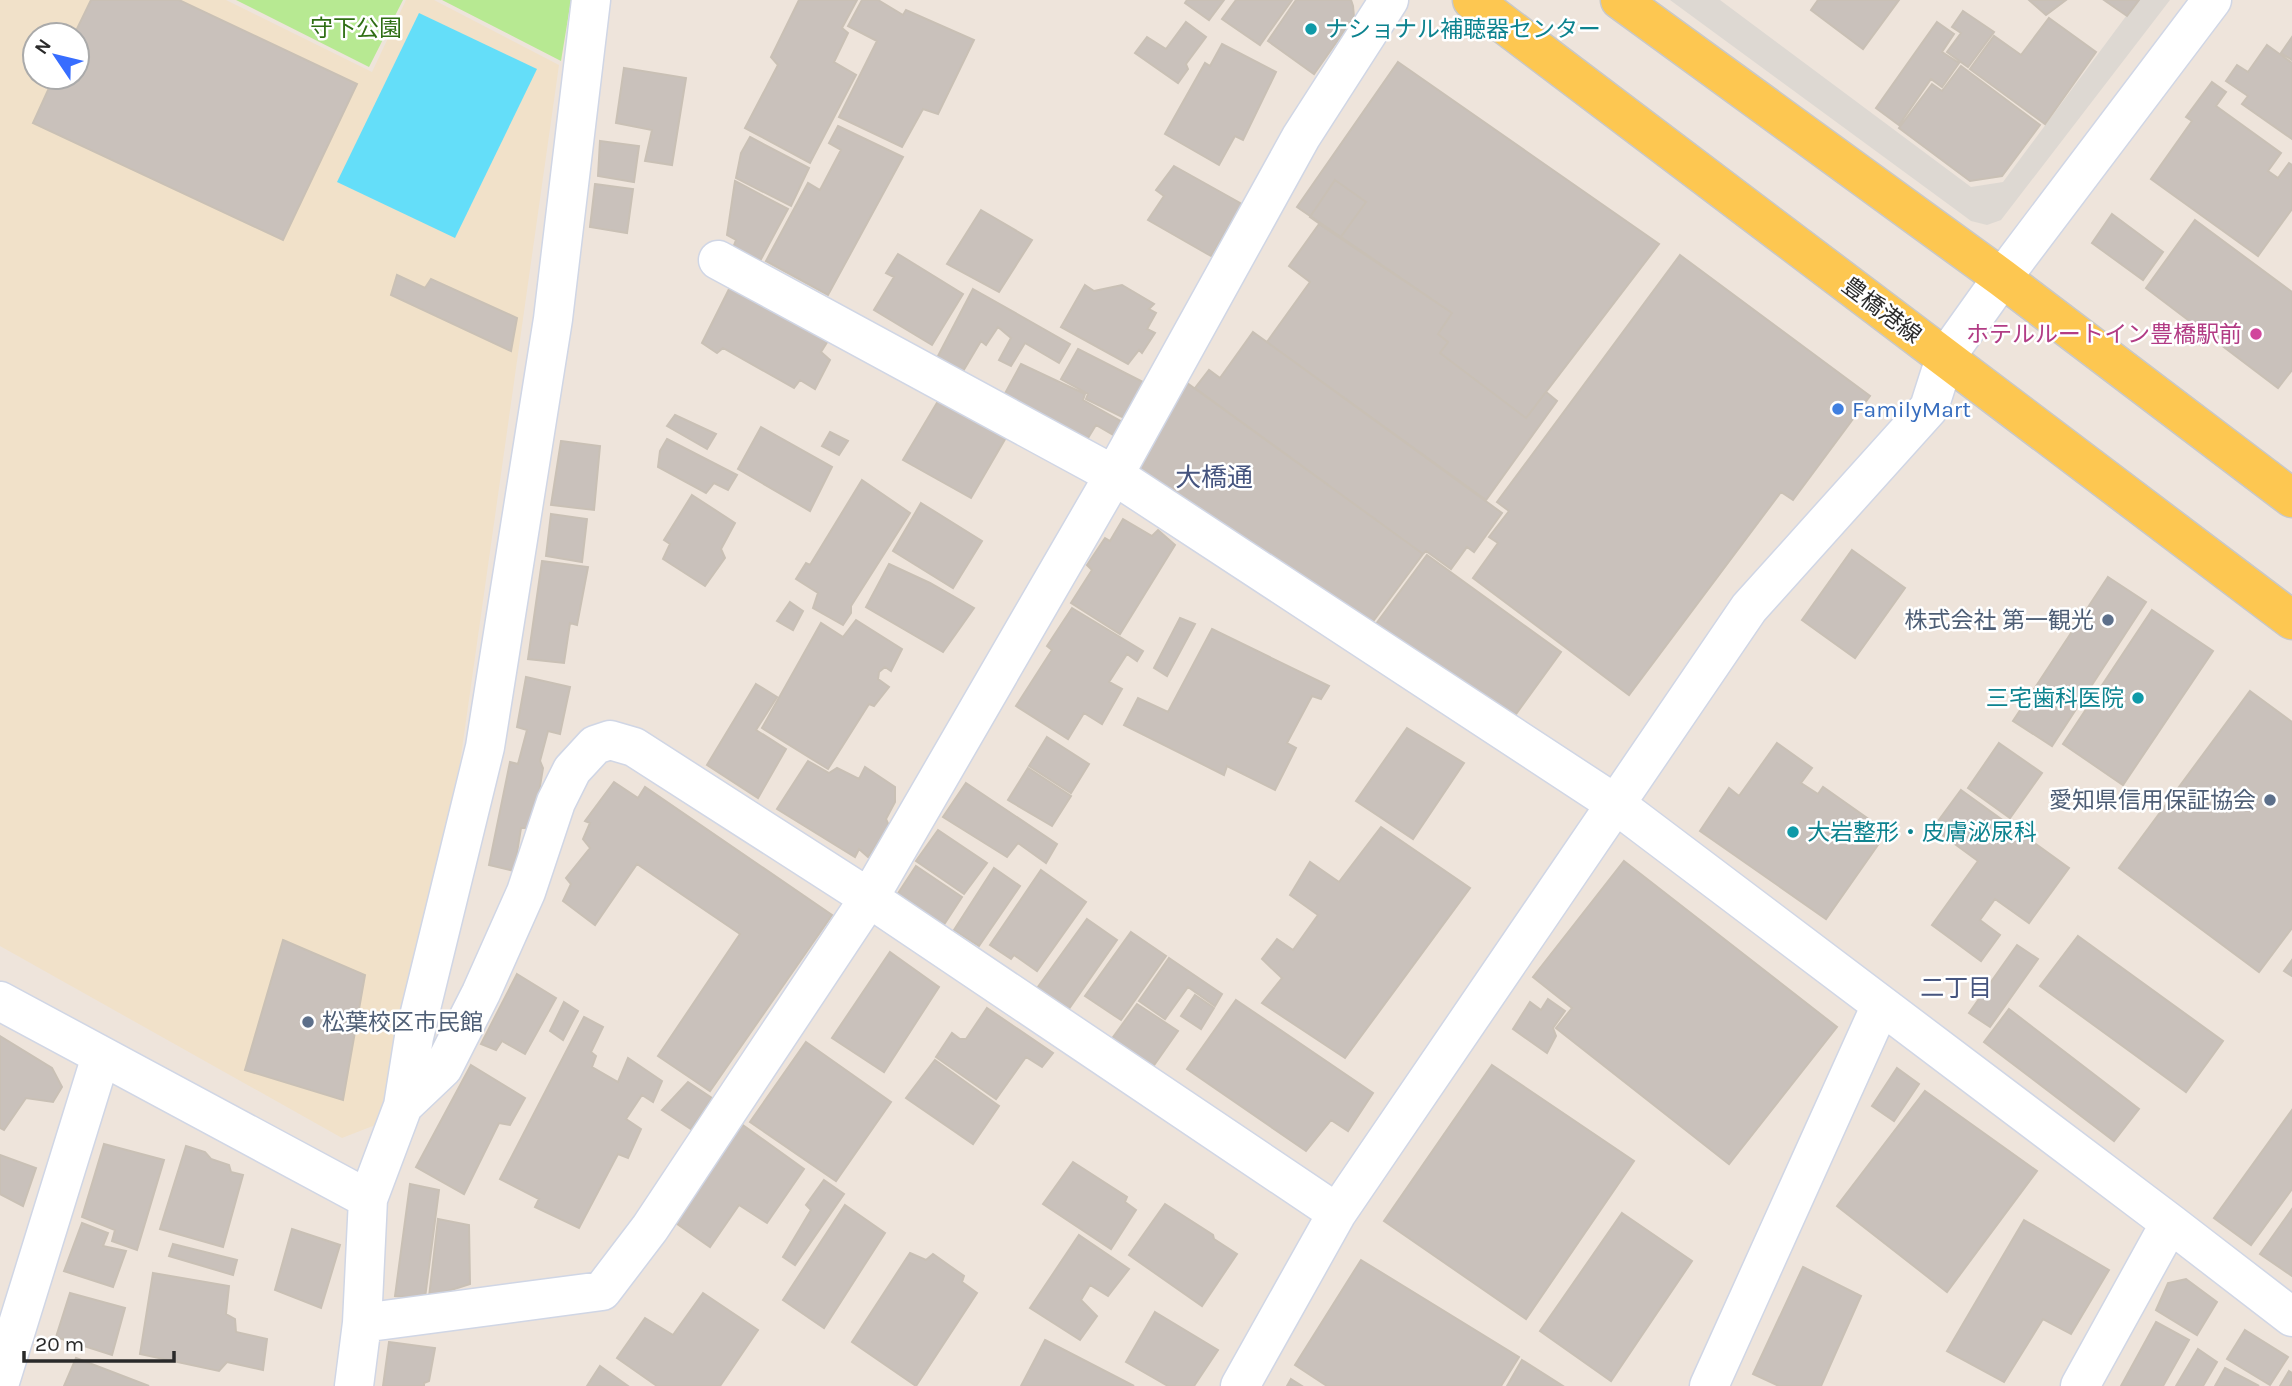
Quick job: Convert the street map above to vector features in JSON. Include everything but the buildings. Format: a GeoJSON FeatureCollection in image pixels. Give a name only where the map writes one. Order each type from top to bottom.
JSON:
{"type":"FeatureCollection","features":[{"type":"Feature","properties":{"kind":"main road","name":"豊橋港線"},"geometry":{"type":"LineString","coordinates":[[1472,0],[2292,620]]}},
{"type":"Feature","properties":{"kind":"main road"},"geometry":{"type":"LineString","coordinates":[[1620,0],[2002,278],[2292,498]]}},
{"type":"Feature","properties":{"kind":"street"},"geometry":{"type":"LineString","coordinates":[[354,1386],[362,1323],[369,1199],[403,1106],[414,1037],[485,747],[553,319],[591,0]]}},
{"type":"Feature","properties":{"kind":"street"},"geometry":{"type":"LineString","coordinates":[[362,1323],[603,1291],[650,1228],[869,898],[1114,475],[1301,137],[1389,0]]}},
{"type":"Feature","properties":{"kind":"street"},"geometry":{"type":"LineString","coordinates":[[1240,1386],[1337,1213],[1749,608],[1929,408],[1945,358],[2002,278],[2212,0]]}},
{"type":"Feature","properties":{"kind":"street"},"geometry":{"type":"LineString","coordinates":[[718,260],[1114,475],[1614,803],[2292,1317]]}},
{"type":"Feature","properties":{"kind":"street"},"geometry":{"type":"LineString","coordinates":[[403,1106],[443,1068],[481,993],[526,892],[556,802],[572,770],[595,745],[610,740],[634,747],[869,898],[1337,1213]]}},
{"type":"Feature","properties":{"kind":"street"},"geometry":{"type":"LineString","coordinates":[[0,1001],[369,1199]]}},
{"type":"Feature","properties":{"kind":"street"},"geometry":{"type":"LineString","coordinates":[[1709,1386],[1881,1005]]}},
{"type":"Feature","properties":{"kind":"street"},"geometry":{"type":"LineString","coordinates":[[0,1382],[101,1056]]}},
{"type":"Feature","properties":{"kind":"street"},"geometry":{"type":"LineString","coordinates":[[2080,1386],[2170,1223]]}},
{"type":"Feature","properties":{"kind":"shaded area"},"geometry":{"type":"Polygon","coordinates":[[[0,0],[226,0],[372,72],[406,0],[434,0],[559,65],[460,763],[378,1124],[342,1138],[0,946],[0,0]]]}},
{"type":"Feature","properties":{"kind":"shaded area"},"geometry":{"type":"Polygon","coordinates":[[[1670,0],[1720,0],[1971,187],[2003,182],[2138,0],[2170,0],[2001,220],[1987,225],[1971,221],[1670,0]]]}},
{"type":"Feature","properties":{"kind":"green space","name":"守下公園"},"geometry":{"type":"Polygon","coordinates":[[[236,0],[403,0],[369,67],[236,0]]]}},
{"type":"Feature","properties":{"kind":"green space","name":"守下公園"},"geometry":{"type":"Polygon","coordinates":[[[442,0],[571,0],[561,61],[442,0]]]}},
{"type":"Feature","properties":{"kind":"water"},"geometry":{"type":"Polygon","coordinates":[[[419,13],[537,69],[455,238],[337,182],[419,13]]]}},
{"type":"Feature","properties":{"kind":"place","name":"ナショナル補聴器センター"},"geometry":{"type":"Point","coordinates":[1311,29]}},
{"type":"Feature","properties":{"kind":"place","name":"ホテルルートイン豊橋駅前"},"geometry":{"type":"Point","coordinates":[2256,334]}},
{"type":"Feature","properties":{"kind":"place","name":"FamilyMart"},"geometry":{"type":"Point","coordinates":[1838,409]}},
{"type":"Feature","properties":{"kind":"place","name":"株式会社 第一観光"},"geometry":{"type":"Point","coordinates":[2108,620]}},
{"type":"Feature","properties":{"kind":"place","name":"三宅歯科医院"},"geometry":{"type":"Point","coordinates":[2138,698]}},
{"type":"Feature","properties":{"kind":"place","name":"愛知県信用保証協会"},"geometry":{"type":"Point","coordinates":[2270,800]}},
{"type":"Feature","properties":{"kind":"place","name":"大岩整形・皮膚泌尿科"},"geometry":{"type":"Point","coordinates":[1793,832]}},
{"type":"Feature","properties":{"kind":"place","name":"松葉校区市民館"},"geometry":{"type":"Point","coordinates":[308,1022]}},
{"type":"Feature","properties":{"kind":"district","name":"大橋通"},"geometry":{"type":"Point","coordinates":[1214,477]}},
{"type":"Feature","properties":{"kind":"district","name":"二丁目"},"geometry":{"type":"Point","coordinates":[1956,988]}}]}
